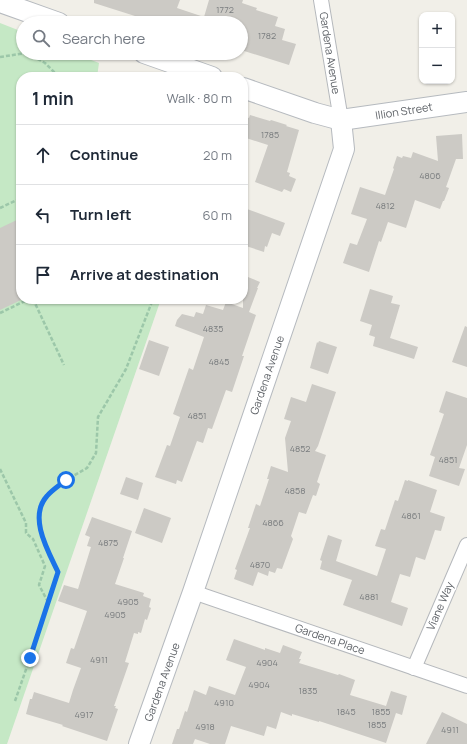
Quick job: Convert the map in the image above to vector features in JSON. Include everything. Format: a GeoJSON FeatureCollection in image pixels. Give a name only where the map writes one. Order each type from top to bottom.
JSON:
{"type":"FeatureCollection","features":[{"type":"Feature","properties":{"kind":"street","name":"Gardena Avenue"},"geometry":{"type":"LineString","coordinates":[[140,744],[344,149],[341,120],[321,0]]}},
{"type":"Feature","properties":{"kind":"street"},"geometry":{"type":"LineString","coordinates":[[0,2],[39,16]]}},
{"type":"Feature","properties":{"kind":"street"},"geometry":{"type":"LineString","coordinates":[[164,60],[198,72]]}},
{"type":"Feature","properties":{"kind":"street"},"geometry":{"type":"LineString","coordinates":[[248,90],[315,113],[341,120]]}},
{"type":"Feature","properties":{"kind":"street","name":"Illion Street"},"geometry":{"type":"LineString","coordinates":[[341,120],[467,102]]}},
{"type":"Feature","properties":{"kind":"street","name":"Viane Way"},"geometry":{"type":"LineString","coordinates":[[414,668],[467,545]]}},
{"type":"Feature","properties":{"kind":"street","name":"Gardena Place"},"geometry":{"type":"LineString","coordinates":[[193,592],[467,686]]}},
{"type":"Feature","properties":{"kind":"path"},"geometry":{"type":"LineString","coordinates":[[0,57],[16,55]]}},
{"type":"Feature","properties":{"kind":"path"},"geometry":{"type":"LineString","coordinates":[[39,60],[45,63],[54,72]]}},
{"type":"Feature","properties":{"kind":"path"},"geometry":{"type":"LineString","coordinates":[[0,208],[16,200]]}},
{"type":"Feature","properties":{"kind":"path"},"geometry":{"type":"LineString","coordinates":[[0,313],[19,304]]}},
{"type":"Feature","properties":{"kind":"path"},"geometry":{"type":"LineString","coordinates":[[35,304],[64,365]]}},
{"type":"Feature","properties":{"kind":"path"},"geometry":{"type":"LineString","coordinates":[[15,701],[58,572],[45,544],[39,526],[39,510],[46,496],[66,480],[87,468],[96,453],[98,418],[126,369],[151,304]]}},
{"type":"Feature","properties":{"kind":"path"},"geometry":{"type":"LineString","coordinates":[[0,469],[26,522],[26,533],[33,539],[45,566],[39,585],[48,603]]}},
{"type":"Feature","properties":{"kind":"green space"},"geometry":{"type":"Polygon","coordinates":[[[0,23],[16,29],[16,60],[91,60],[99,63],[98,72],[16,72],[16,304],[159,304],[7,744],[0,744],[0,23]]]}},
{"type":"Feature","properties":{"kind":"building"},"geometry":{"type":"Polygon","coordinates":[[[94,0],[180,0],[177,8],[201,16],[135,16],[94,3],[94,0]]]}},
{"type":"Feature","properties":{"kind":"building"},"geometry":{"type":"Polygon","coordinates":[[[209,0],[243,0],[242,3],[257,8],[256,10],[278,17],[275,26],[285,29],[282,40],[296,44],[289,65],[248,52],[248,16],[204,16],[209,0]]]}},
{"type":"Feature","properties":{"kind":"building"},"geometry":{"type":"Polygon","coordinates":[[[250,115],[270,121],[271,120],[299,130],[287,172],[290,173],[289,176],[296,179],[291,192],[284,189],[282,192],[255,182],[268,145],[248,139],[250,115]]]}},
{"type":"Feature","properties":{"kind":"building"},"geometry":{"type":"Polygon","coordinates":[[[462,134],[463,159],[456,159],[446,187],[449,188],[440,209],[415,200],[406,228],[388,222],[381,242],[379,241],[369,272],[343,263],[350,243],[357,245],[367,219],[351,214],[360,187],[385,195],[397,156],[402,158],[403,156],[411,158],[413,152],[438,161],[436,136],[462,134]]]}},
{"type":"Feature","properties":{"kind":"building"},"geometry":{"type":"Polygon","coordinates":[[[248,209],[285,223],[280,236],[272,233],[267,247],[265,246],[264,252],[248,247],[248,209]]]}},
{"type":"Feature","properties":{"kind":"building"},"geometry":{"type":"Polygon","coordinates":[[[16,220],[16,302],[0,310],[0,228],[16,220]]]}},
{"type":"Feature","properties":{"kind":"building"},"geometry":{"type":"Polygon","coordinates":[[[248,277],[260,282],[249,312],[256,315],[232,392],[226,390],[212,429],[208,428],[203,443],[197,441],[182,482],[177,480],[176,484],[155,477],[167,445],[170,446],[180,417],[173,414],[189,368],[193,370],[204,337],[175,326],[177,320],[182,314],[194,317],[196,312],[203,314],[206,305],[223,310],[225,304],[232,304],[243,308],[243,304],[248,304],[248,277]]]}},
{"type":"Feature","properties":{"kind":"building"},"geometry":{"type":"Polygon","coordinates":[[[370,289],[393,296],[391,303],[400,305],[390,338],[418,347],[414,359],[373,346],[375,337],[369,335],[372,325],[360,321],[370,289]]]}},
{"type":"Feature","properties":{"kind":"building"},"geometry":{"type":"Polygon","coordinates":[[[465,326],[467,327],[467,367],[452,362],[465,326]]]}},
{"type":"Feature","properties":{"kind":"building"},"geometry":{"type":"Polygon","coordinates":[[[149,340],[169,347],[159,376],[139,369],[149,340]]]}},
{"type":"Feature","properties":{"kind":"building"},"geometry":{"type":"Polygon","coordinates":[[[319,341],[337,347],[328,374],[310,368],[317,342],[318,343],[319,341]]]}},
{"type":"Feature","properties":{"kind":"building"},"geometry":{"type":"Polygon","coordinates":[[[312,384],[336,392],[315,451],[326,455],[317,482],[320,484],[316,496],[313,495],[306,514],[299,512],[291,536],[293,539],[282,569],[277,568],[275,573],[269,571],[268,576],[258,572],[253,586],[234,579],[237,570],[235,569],[250,528],[248,528],[256,504],[260,506],[269,479],[267,479],[271,466],[288,472],[285,438],[291,421],[284,419],[291,397],[306,402],[312,384]]]}},
{"type":"Feature","properties":{"kind":"building"},"geometry":{"type":"Polygon","coordinates":[[[446,391],[467,398],[467,445],[459,468],[465,469],[459,486],[429,476],[435,457],[430,455],[444,414],[439,412],[446,391]]]}},
{"type":"Feature","properties":{"kind":"building"},"geometry":{"type":"Polygon","coordinates":[[[126,477],[143,483],[138,500],[120,494],[126,477]]]}},
{"type":"Feature","properties":{"kind":"building"},"geometry":{"type":"Polygon","coordinates":[[[405,480],[437,490],[430,512],[445,517],[441,531],[435,530],[425,560],[416,557],[410,577],[400,574],[391,602],[408,608],[402,626],[343,605],[352,580],[320,569],[322,561],[320,560],[328,535],[342,540],[336,561],[377,576],[386,549],[375,546],[381,529],[385,530],[395,500],[398,501],[405,480]]]}},
{"type":"Feature","properties":{"kind":"building"},"geometry":{"type":"Polygon","coordinates":[[[144,508],[171,518],[162,543],[135,533],[144,508]]]}},
{"type":"Feature","properties":{"kind":"building"},"geometry":{"type":"Polygon","coordinates":[[[92,517],[132,531],[115,584],[144,593],[143,596],[151,599],[149,607],[151,608],[147,620],[145,619],[141,633],[134,633],[125,662],[129,663],[114,706],[118,709],[107,741],[62,726],[63,725],[26,714],[30,699],[32,699],[34,692],[69,703],[81,668],[66,663],[71,648],[74,649],[87,611],[58,601],[64,585],[78,589],[91,547],[87,546],[90,537],[85,535],[92,517]]]}},
{"type":"Feature","properties":{"kind":"building"},"geometry":{"type":"Polygon","coordinates":[[[234,639],[265,650],[265,648],[280,653],[283,645],[302,652],[299,663],[355,680],[350,695],[386,706],[391,691],[407,696],[402,715],[396,713],[386,743],[319,721],[292,714],[292,716],[281,712],[276,729],[267,726],[264,736],[231,726],[225,744],[210,744],[195,739],[193,744],[172,744],[185,711],[187,712],[194,690],[206,695],[209,686],[235,695],[246,667],[226,660],[234,639]]]}},
{"type":"Feature","properties":{"kind":"building"},"geometry":{"type":"Polygon","coordinates":[[[442,712],[467,724],[467,744],[426,744],[442,712]]]}},
{"type":"Feature","properties":{"kind":"route"},"geometry":{"type":"LineString","coordinates":[[30,658],[58,572],[45,544],[39,526],[39,510],[46,496],[66,480]]}}]}
